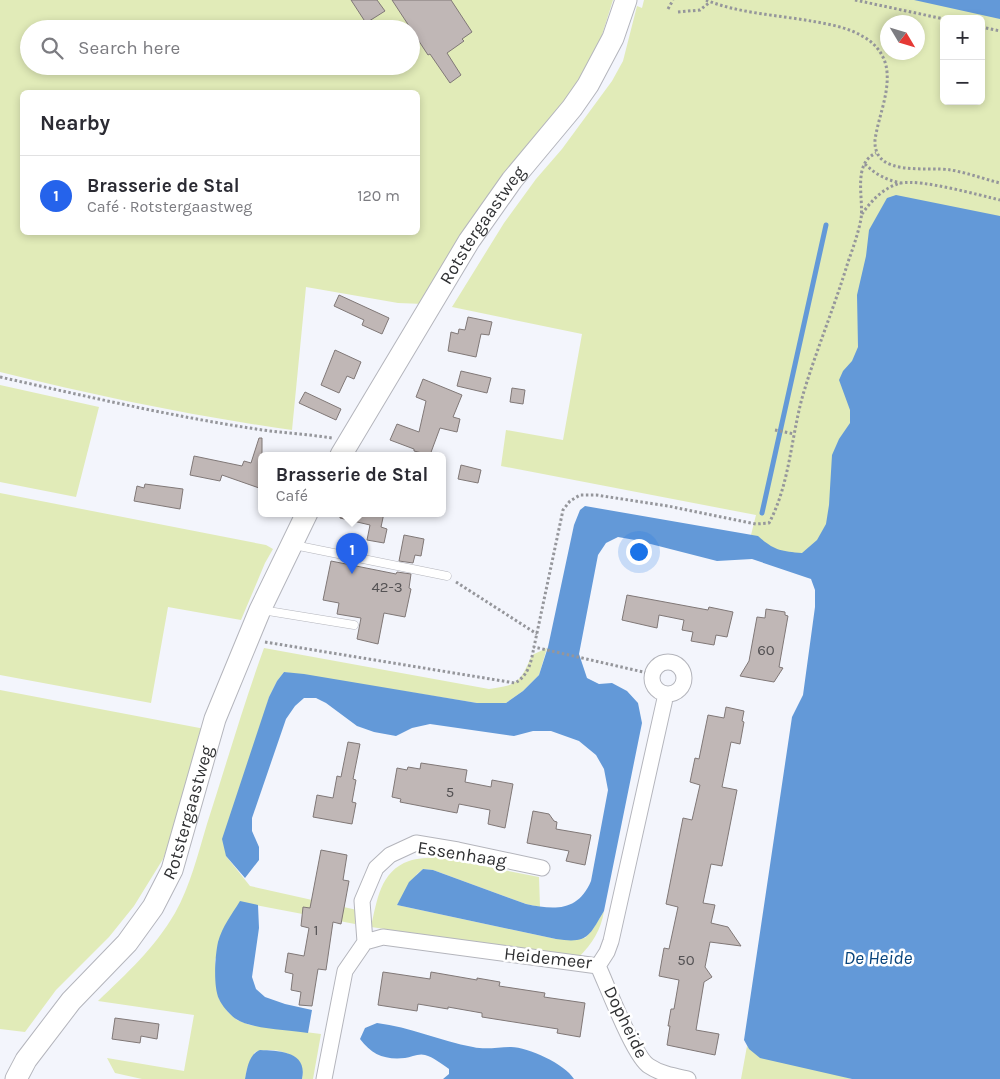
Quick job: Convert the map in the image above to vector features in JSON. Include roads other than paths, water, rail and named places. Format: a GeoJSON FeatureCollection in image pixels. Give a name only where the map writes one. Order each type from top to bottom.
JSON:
{"type":"FeatureCollection","features":[{"type":"Feature","properties":{"kind":"street","name":"Rotstergaastweg"},"geometry":{"type":"LineString","coordinates":[[345,448],[469,241],[512,180],[572,108],[588,85],[613,38],[626,0]]}},
{"type":"Feature","properties":{"kind":"street","name":"Rotstergaastweg"},"geometry":{"type":"LineString","coordinates":[[16,1079],[26,1060],[71,1001],[127,943],[153,907],[172,870],[216,719],[260,610],[305,517]]}},
{"type":"Feature","properties":{"kind":"street"},"geometry":{"type":"LineString","coordinates":[[670,662],[682,670],[684,679],[676,692],[666,694],[656,688],[652,680],[652,674],[658,665],[670,662]]}},
{"type":"Feature","properties":{"kind":"street","name":"Heidemeer"},"geometry":{"type":"LineString","coordinates":[[365,942],[384,937],[598,966],[607,952],[611,941],[666,694]]}},
{"type":"Feature","properties":{"kind":"street","name":"Essenhaag"},"geometry":{"type":"LineString","coordinates":[[365,942],[362,901],[376,868],[390,855],[416,843],[542,868]]}},
{"type":"Feature","properties":{"kind":"street"},"geometry":{"type":"LineString","coordinates":[[324,1079],[345,971],[365,942]]}},
{"type":"Feature","properties":{"kind":"street","name":"Dopheide"},"geometry":{"type":"LineString","coordinates":[[598,966],[634,1047],[646,1065],[667,1075],[688,1079]]}},
{"type":"Feature","properties":{"kind":"lane"},"geometry":{"type":"LineString","coordinates":[[292,544],[447,576]]}},
{"type":"Feature","properties":{"kind":"lane"},"geometry":{"type":"LineString","coordinates":[[260,610],[354,625]]}},
{"type":"Feature","properties":{"kind":"water"},"geometry":{"type":"Polygon","coordinates":[[[914,0],[1000,0],[1000,19],[914,0]]]}},
{"type":"Feature","properties":{"kind":"water","name":"De Heide"},"geometry":{"type":"Polygon","coordinates":[[[896,195],[1000,216],[1000,1079],[852,1079],[760,1058],[749,1049],[744,1040],[792,717],[803,695],[815,607],[815,590],[811,579],[752,559],[717,561],[618,537],[606,543],[598,555],[579,654],[587,678],[599,684],[612,683],[627,691],[638,703],[642,723],[604,911],[595,927],[586,936],[575,940],[556,939],[397,905],[409,882],[423,869],[433,870],[536,906],[555,908],[579,899],[591,881],[608,790],[604,769],[596,755],[579,741],[551,731],[533,731],[514,736],[430,724],[412,728],[396,736],[374,732],[357,726],[326,703],[316,698],[304,698],[295,706],[286,719],[252,818],[252,831],[259,847],[259,860],[245,878],[226,856],[222,839],[269,697],[284,672],[477,703],[506,703],[523,691],[539,675],[548,647],[574,525],[580,510],[585,506],[758,536],[773,547],[788,551],[802,553],[817,540],[826,524],[832,455],[839,439],[850,423],[850,410],[839,380],[843,371],[852,361],[858,347],[857,295],[866,256],[869,230],[887,198],[896,195]]]}},
{"type":"Feature","properties":{"kind":"water"},"geometry":{"type":"Polygon","coordinates":[[[240,901],[258,905],[259,928],[252,977],[256,989],[265,997],[312,1010],[308,1033],[251,1025],[236,1019],[220,1002],[215,979],[218,942],[240,901]]]}},
{"type":"Feature","properties":{"kind":"water"},"geometry":{"type":"Polygon","coordinates":[[[377,1023],[478,1048],[511,1047],[527,1050],[555,1062],[574,1079],[443,1079],[449,1074],[449,1069],[428,1056],[420,1054],[405,1058],[391,1058],[374,1053],[369,1049],[360,1039],[365,1028],[377,1023]]]}},
{"type":"Feature","properties":{"kind":"water"},"geometry":{"type":"Polygon","coordinates":[[[260,1050],[283,1052],[296,1058],[301,1063],[303,1070],[302,1079],[245,1079],[251,1058],[260,1050]]]}},
{"type":"Feature","properties":{"kind":"waterway"},"geometry":{"type":"LineString","coordinates":[[762,513],[826,225]]}},
{"type":"Feature","properties":{"kind":"place","name":"Brasserie de Stal"},"geometry":{"type":"Point","coordinates":[352,574]}}]}
